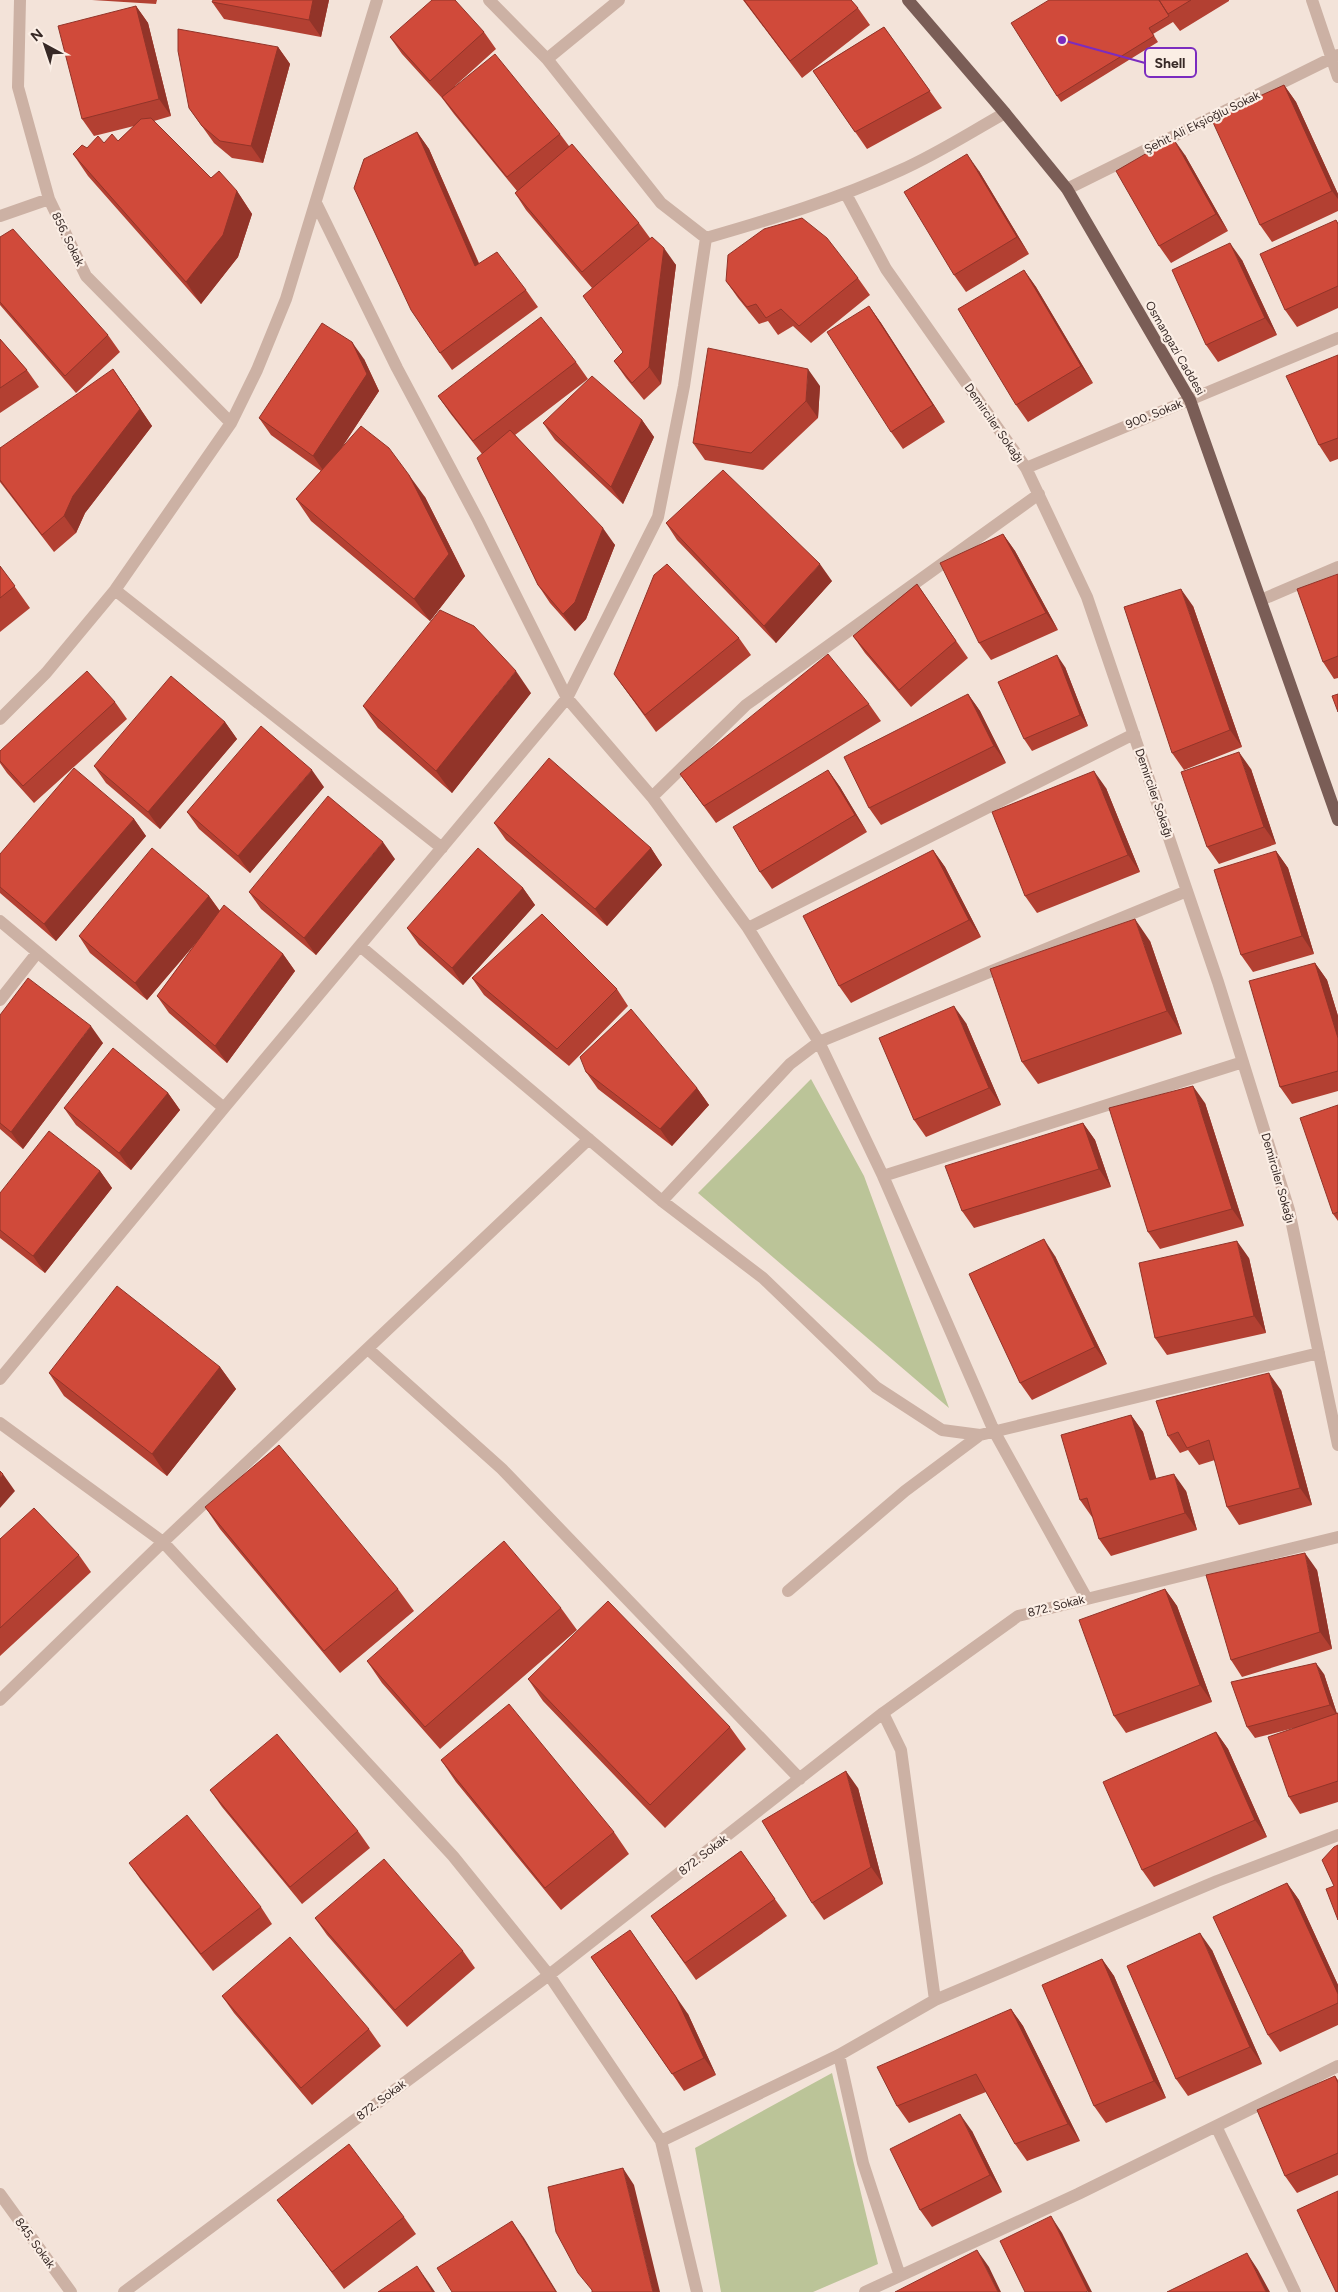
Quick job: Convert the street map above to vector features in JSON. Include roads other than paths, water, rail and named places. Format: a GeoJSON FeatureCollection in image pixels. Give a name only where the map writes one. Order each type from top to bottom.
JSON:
{"type":"FeatureCollection","features":[{"type":"Feature","properties":{"kind":"main road","name":"Osmangazi Caddesi"},"geometry":{"type":"LineString","coordinates":[[908,0],[1067,189],[1190,400],[1338,820]]}},
{"type":"Feature","properties":{"kind":"street","name":"856. Sokak"},"geometry":{"type":"LineString","coordinates":[[20,0],[18,87],[49,199],[86,276],[231,422]]}},
{"type":"Feature","properties":{"kind":"street"},"geometry":{"type":"LineString","coordinates":[[0,719],[46,673],[115,590],[231,422],[257,370],[286,299],[377,0]]}},
{"type":"Feature","properties":{"kind":"street"},"geometry":{"type":"LineString","coordinates":[[489,0],[547,59],[662,203],[706,238]]}},
{"type":"Feature","properties":{"kind":"street"},"geometry":{"type":"LineString","coordinates":[[547,59],[619,0]]}},
{"type":"Feature","properties":{"kind":"street"},"geometry":{"type":"LineString","coordinates":[[1312,0],[1334,56],[1338,77]]}},
{"type":"Feature","properties":{"kind":"street","name":"Şehit Ali Ekşioğlu Sokak"},"geometry":{"type":"LineString","coordinates":[[1067,189],[1334,56]]}},
{"type":"Feature","properties":{"kind":"street"},"geometry":{"type":"LineString","coordinates":[[706,238],[759,223],[846,194],[904,170],[1005,113]]}},
{"type":"Feature","properties":{"kind":"street","name":"Demirciler Sokağı"},"geometry":{"type":"LineString","coordinates":[[846,194],[886,269],[1026,468],[1086,597],[1187,891],[1289,1210],[1338,1445]]}},
{"type":"Feature","properties":{"kind":"street"},"geometry":{"type":"LineString","coordinates":[[0,216],[49,199]]}},
{"type":"Feature","properties":{"kind":"street"},"geometry":{"type":"LineString","coordinates":[[316,203],[397,368],[478,520],[567,698],[652,797],[748,928],[819,1042],[883,1176],[994,1431],[1086,1599]]}},
{"type":"Feature","properties":{"kind":"street"},"geometry":{"type":"LineString","coordinates":[[0,1379],[567,698],[658,517],[684,386],[706,238]]}},
{"type":"Feature","properties":{"kind":"street","name":"900. Sokak"},"geometry":{"type":"LineString","coordinates":[[1026,468],[1338,338]]}},
{"type":"Feature","properties":{"kind":"street"},"geometry":{"type":"LineString","coordinates":[[652,797],[746,705],[1039,494]]}},
{"type":"Feature","properties":{"kind":"street"},"geometry":{"type":"LineString","coordinates":[[1261,600],[1338,567]]}},
{"type":"Feature","properties":{"kind":"street"},"geometry":{"type":"LineString","coordinates":[[115,590],[442,848]]}},
{"type":"Feature","properties":{"kind":"street"},"geometry":{"type":"LineString","coordinates":[[748,928],[1134,734]]}},
{"type":"Feature","properties":{"kind":"street"},"geometry":{"type":"LineString","coordinates":[[662,1201],[790,1064],[819,1042],[1187,891]]}},
{"type":"Feature","properties":{"kind":"street"},"geometry":{"type":"LineString","coordinates":[[0,921],[224,1108]]}},
{"type":"Feature","properties":{"kind":"street"},"geometry":{"type":"LineString","coordinates":[[360,946],[662,1201],[763,1278],[876,1388],[942,1430],[980,1435]]}},
{"type":"Feature","properties":{"kind":"street"},"geometry":{"type":"LineString","coordinates":[[0,1000],[37,953]]}},
{"type":"Feature","properties":{"kind":"street"},"geometry":{"type":"LineString","coordinates":[[883,1176],[1243,1062]]}},
{"type":"Feature","properties":{"kind":"street"},"geometry":{"type":"LineString","coordinates":[[0,1700],[163,1542],[589,1140]]}},
{"type":"Feature","properties":{"kind":"street"},"geometry":{"type":"LineString","coordinates":[[368,1349],[502,1469],[800,1779]]}},
{"type":"Feature","properties":{"kind":"street"},"geometry":{"type":"LineString","coordinates":[[788,1591],[905,1491],[980,1435],[1318,1352]]}},
{"type":"Feature","properties":{"kind":"street"},"geometry":{"type":"LineString","coordinates":[[0,1423],[163,1542],[453,1856],[549,1975],[661,2141],[697,2292]]}},
{"type":"Feature","properties":{"kind":"street","name":"872. Sokak"},"geometry":{"type":"LineString","coordinates":[[124,2292],[549,1975],[883,1712],[1018,1616],[1338,1537]]}},
{"type":"Feature","properties":{"kind":"street"},"geometry":{"type":"LineString","coordinates":[[883,1712],[901,1750],[935,2000]]}},
{"type":"Feature","properties":{"kind":"street"},"geometry":{"type":"LineString","coordinates":[[661,2141],[839,2055],[935,2000],[1217,1881],[1338,1835]]}},
{"type":"Feature","properties":{"kind":"street"},"geometry":{"type":"LineString","coordinates":[[839,2055],[863,2163],[900,2276]]}},
{"type":"Feature","properties":{"kind":"street"},"geometry":{"type":"LineString","coordinates":[[865,2292],[1078,2194],[1338,2066]]}},
{"type":"Feature","properties":{"kind":"street"},"geometry":{"type":"LineString","coordinates":[[1216,2126],[1295,2292]]}},
{"type":"Feature","properties":{"kind":"street","name":"845. Sokak"},"geometry":{"type":"LineString","coordinates":[[0,2194],[71,2292]]}},
{"type":"Feature","properties":{"kind":"place","name":"Shell"},"geometry":{"type":"Point","coordinates":[1062,40]}}]}
